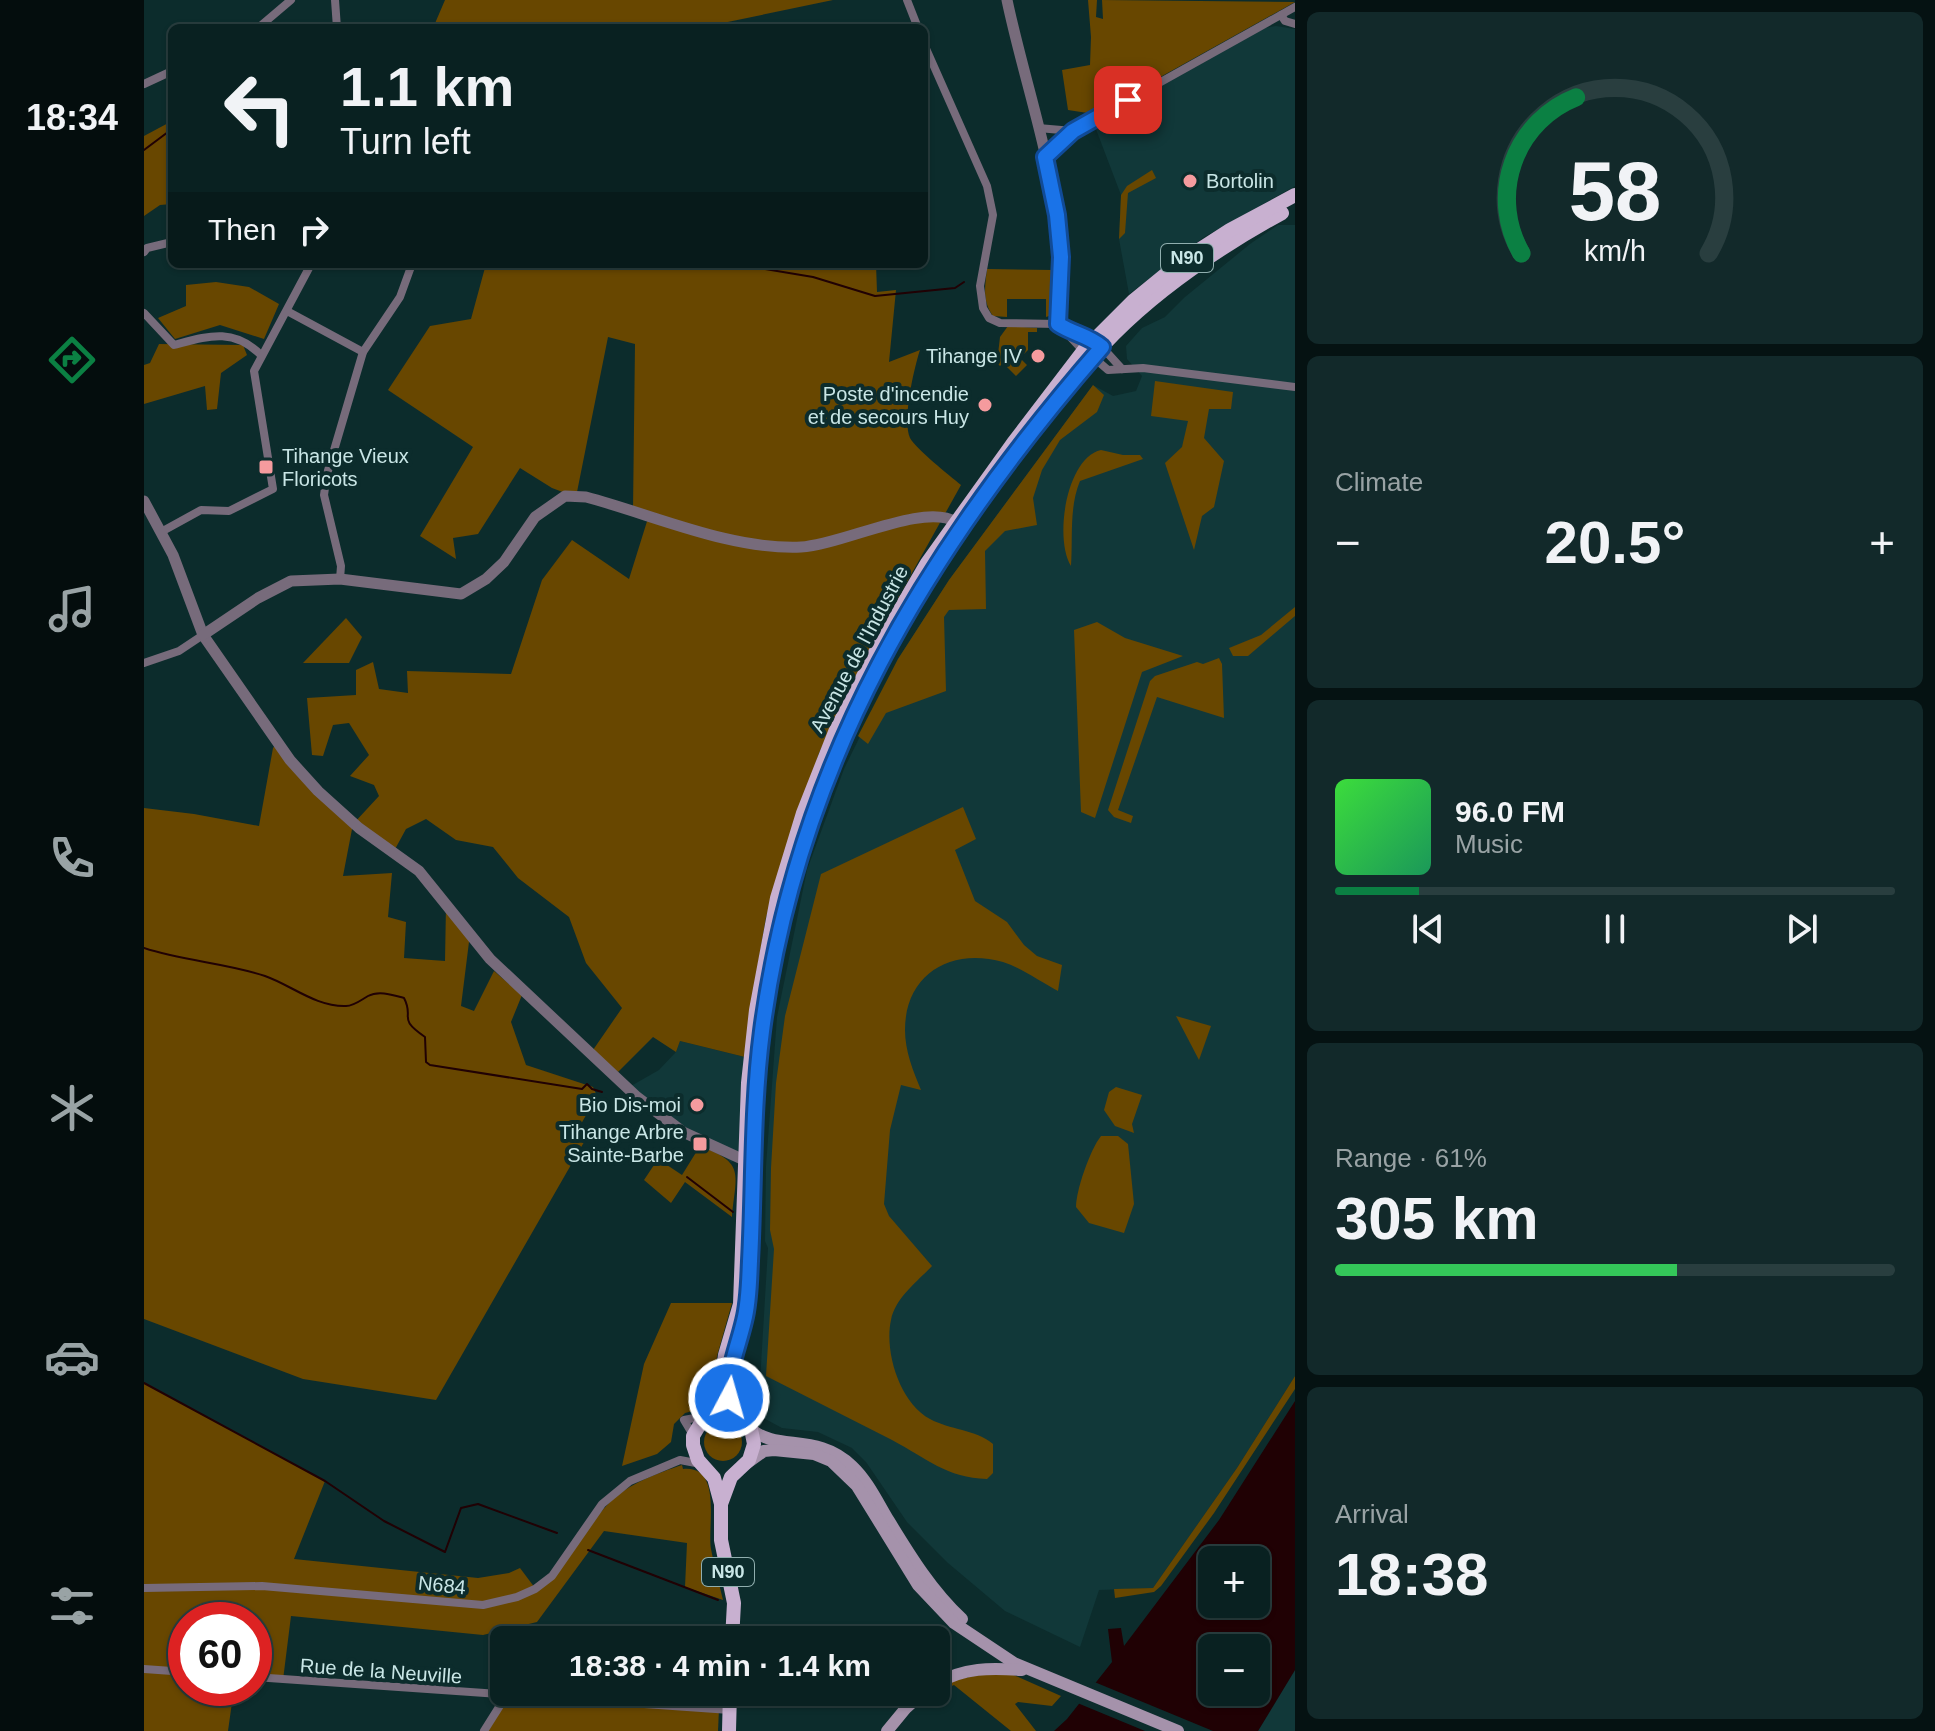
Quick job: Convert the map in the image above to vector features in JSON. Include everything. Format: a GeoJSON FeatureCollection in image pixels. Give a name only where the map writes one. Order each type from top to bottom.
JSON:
{"type":"FeatureCollection","features":[{"type":"Feature","properties":{"kind":"main road","name":"Avenue de l'Industrie"},"geometry":{"type":"LineString","coordinates":[[734,1413],[728,1396],[729,1376],[748,1305],[748,1083],[756,1010],[777,898],[790,855],[820,768],[859,682],[901,605],[956,522],[1090,348],[1133,301],[1182,261],[1230,230],[1295,195]]}},
{"type":"Feature","properties":{"kind":"main road","name":"Avenue de l'Industrie"},"geometry":{"type":"LineString","coordinates":[[713,1414],[725,1355],[740,1304],[762,1033],[787,901],[820,794],[868,681],[908,611],[971,514],[1090,348],[1233,240],[1295,206]]}},
{"type":"Feature","properties":{"kind":"main road"},"geometry":{"type":"LineString","coordinates":[[713,1414],[734,1413],[764,1438],[823,1447],[854,1467],[928,1583],[950,1608],[971,1627],[1033,1670]]}},
{"type":"Feature","properties":{"kind":"main road","name":"N90"},"geometry":{"type":"LineString","coordinates":[[713,1414],[702,1421],[693,1440],[705,1467],[714,1478],[721,1504],[721,1540],[734,1603],[733,1626]]}},
{"type":"Feature","properties":{"kind":"main road","name":"N90"},"geometry":{"type":"LineString","coordinates":[[721,1504],[728,1483],[749,1460],[754,1444],[751,1429]]}},
{"type":"Feature","properties":{"kind":"main road"},"geometry":{"type":"LineString","coordinates":[[705,1467],[724,1473],[740,1468],[757,1455],[774,1450],[791,1450],[831,1461],[857,1486],[918,1585],[938,1608],[979,1642],[1006,1659],[1178,1731]]}},
{"type":"Feature","properties":{"kind":"main road"},"geometry":{"type":"LineString","coordinates":[[950,1677],[971,1670],[992,1668],[1033,1670]]}},
{"type":"Feature","properties":{"kind":"main road"},"geometry":{"type":"LineString","coordinates":[[729,1731],[730,1706]]}},
{"type":"Feature","properties":{"kind":"main road"},"geometry":{"type":"LineString","coordinates":[[887,1731],[908,1706]]}},
{"type":"Feature","properties":{"kind":"street"},"geometry":{"type":"LineString","coordinates":[[263,24],[291,0]]}},
{"type":"Feature","properties":{"kind":"street"},"geometry":{"type":"LineString","coordinates":[[335,0],[337,24]]}},
{"type":"Feature","properties":{"kind":"street"},"geometry":{"type":"LineString","coordinates":[[907,0],[916,24]]}},
{"type":"Feature","properties":{"kind":"street"},"geometry":{"type":"LineString","coordinates":[[1007,0],[1057,215],[1061,257],[1058,324]]}},
{"type":"Feature","properties":{"kind":"street"},"geometry":{"type":"LineString","coordinates":[[1045,157],[1073,131],[1295,7]]}},
{"type":"Feature","properties":{"kind":"street"},"geometry":{"type":"LineString","coordinates":[[1281,15],[1285,21],[1295,24]]}},
{"type":"Feature","properties":{"kind":"street"},"geometry":{"type":"LineString","coordinates":[[928,53],[987,186],[993,215],[980,286],[983,308],[989,318],[1000,323],[1058,324],[1090,348],[1108,370],[1143,368],[1295,387]]}},
{"type":"Feature","properties":{"kind":"street"},"geometry":{"type":"LineString","coordinates":[[144,84],[168,73]]}},
{"type":"Feature","properties":{"kind":"street"},"geometry":{"type":"LineString","coordinates":[[1038,128],[1073,131]]}},
{"type":"Feature","properties":{"kind":"street"},"geometry":{"type":"LineString","coordinates":[[144,252],[147,248],[168,243]]}},
{"type":"Feature","properties":{"kind":"street"},"geometry":{"type":"LineString","coordinates":[[161,532],[201,510],[229,511],[273,489],[254,371],[287,311],[306,268]]}},
{"type":"Feature","properties":{"kind":"street"},"geometry":{"type":"LineString","coordinates":[[340,579],[341,566],[324,495],[327,474],[363,352],[400,297],[411,268]]}},
{"type":"Feature","properties":{"kind":"street"},"geometry":{"type":"LineString","coordinates":[[287,311],[363,352]]}},
{"type":"Feature","properties":{"kind":"street"},"geometry":{"type":"LineString","coordinates":[[144,313],[174,345],[218,334],[250,344],[261,355]]}},
{"type":"Feature","properties":{"kind":"street"},"geometry":{"type":"LineString","coordinates":[[144,663],[179,651],[258,598],[291,581],[340,579],[461,594],[486,579],[504,562],[535,517],[565,496],[586,497],[732,542],[801,547],[838,541],[914,518],[937,515],[956,522],[971,514]]}},
{"type":"Feature","properties":{"kind":"street"},"geometry":{"type":"LineString","coordinates":[[144,501],[186,586],[203,635],[290,760],[338,810],[419,871],[490,959],[654,1111],[683,1132],[749,1165]]}},
{"type":"Feature","properties":{"kind":"street"},"geometry":{"type":"LineString","coordinates":[[956,522],[956,539]]}},
{"type":"Feature","properties":{"kind":"street","name":"N684"},"geometry":{"type":"LineString","coordinates":[[144,1588],[273,1586],[483,1605],[500,1603],[535,1589],[552,1576],[602,1504],[630,1481],[680,1460],[693,1440]]}},
{"type":"Feature","properties":{"kind":"street"},"geometry":{"type":"LineString","coordinates":[[680,1460],[705,1467]]}},
{"type":"Feature","properties":{"kind":"street"},"geometry":{"type":"LineString","coordinates":[[144,1669],[168,1671]]}},
{"type":"Feature","properties":{"kind":"street","name":"Rue de la Neuville"},"geometry":{"type":"LineString","coordinates":[[272,1678],[490,1695]]}},
{"type":"Feature","properties":{"kind":"street"},"geometry":{"type":"LineString","coordinates":[[484,1731],[500,1706]]}},
{"type":"Feature","properties":{"kind":"street","name":"Rue de la Neuville"},"geometry":{"type":"LineString","coordinates":[[666,1706],[730,1710]]}},
{"type":"Feature","properties":{"kind":"shaded area"},"geometry":{"type":"Polygon","coordinates":[[[445,0],[833,0],[718,24],[435,24],[445,0]]]}},
{"type":"Feature","properties":{"kind":"shaded area"},"geometry":{"type":"Polygon","coordinates":[[[1088,0],[1097,0],[1096,17],[1103,19],[1102,0],[1295,2],[1094,114],[1068,110],[1062,70],[1090,65],[1088,0]]]}},
{"type":"Feature","properties":{"kind":"shaded area"},"geometry":{"type":"Polygon","coordinates":[[[1265,28],[1295,29],[1295,186],[1204,237],[1129,294],[1119,239],[1121,195],[1094,124],[1265,28]]]}},
{"type":"Feature","properties":{"kind":"shaded area"},"geometry":{"type":"Polygon","coordinates":[[[168,123],[168,204],[160,205],[144,216],[144,136],[168,123]]]}},
{"type":"Feature","properties":{"kind":"shaded area"},"geometry":{"type":"Polygon","coordinates":[[[1152,170],[1156,178],[1128,193],[1125,233],[1119,239],[1121,195],[1127,186],[1152,170]]]}},
{"type":"Feature","properties":{"kind":"shaded area"},"geometry":{"type":"Polygon","coordinates":[[[1278,225],[1295,225],[1295,1376],[1237,1468],[1153,1588],[1099,1590],[1080,1647],[1005,1611],[948,1563],[907,1522],[866,1462],[852,1448],[818,1432],[782,1428],[758,1415],[768,1248],[765,1241],[766,1166],[777,1017],[807,870],[844,769],[898,659],[949,580],[1093,385],[1113,396],[1136,391],[1142,376],[1127,359],[1126,346],[1142,328],[1165,317],[1250,244],[1278,225]]]}},
{"type":"Feature","properties":{"kind":"shaded area"},"geometry":{"type":"Polygon","coordinates":[[[485,268],[876,268],[877,292],[896,290],[889,362],[920,350],[908,407],[910,438],[961,485],[864,659],[819,753],[766,917],[745,1057],[680,1041],[676,1052],[653,1037],[618,1072],[593,1050],[622,1008],[586,963],[569,917],[518,878],[493,847],[456,840],[426,819],[406,829],[394,851],[353,824],[343,876],[392,873],[388,917],[406,922],[404,958],[445,961],[446,905],[470,934],[461,1006],[474,1011],[494,971],[522,995],[511,1022],[526,1065],[593,1087],[597,1096],[581,1124],[591,1130],[436,1400],[303,1379],[144,1319],[144,808],[259,826],[273,748],[278,742],[354,823],[379,796],[374,785],[350,776],[369,755],[349,723],[333,725],[323,756],[312,755],[307,698],[356,695],[356,670],[373,662],[379,689],[408,693],[407,671],[511,674],[542,580],[572,540],[629,579],[649,515],[633,510],[635,344],[608,337],[576,497],[552,488],[520,468],[478,534],[453,538],[456,559],[420,536],[473,447],[388,390],[430,326],[471,319],[485,268]]]}},
{"type":"Feature","properties":{"kind":"shaded area"},"geometry":{"type":"Polygon","coordinates":[[[987,269],[1053,270],[1049,316],[1046,317],[1046,299],[1007,299],[1007,317],[993,316],[986,299],[987,269]]]}},
{"type":"Feature","properties":{"kind":"shaded area"},"geometry":{"type":"Polygon","coordinates":[[[216,282],[249,287],[279,304],[264,339],[220,325],[175,339],[158,318],[186,306],[186,285],[216,282]]]}},
{"type":"Feature","properties":{"kind":"shaded area"},"geometry":{"type":"Polygon","coordinates":[[[1008,326],[1037,328],[1037,332],[1028,332],[1028,350],[1020,358],[1027,365],[1016,376],[1003,363],[1000,366],[997,363],[1000,337],[1008,326]]]}},
{"type":"Feature","properties":{"kind":"shaded area"},"geometry":{"type":"Polygon","coordinates":[[[159,344],[243,345],[247,355],[221,373],[217,409],[207,410],[205,386],[144,404],[144,365],[150,363],[159,344]]]}},
{"type":"Feature","properties":{"kind":"shaded area"},"geometry":{"type":"Polygon","coordinates":[[[1155,381],[1233,392],[1231,409],[1209,409],[1204,438],[1224,461],[1214,507],[1202,516],[1194,550],[1165,463],[1182,447],[1188,421],[1151,416],[1155,381]]]}},
{"type":"Feature","properties":{"kind":"shaded area"},"geometry":{"type":"Polygon","coordinates":[[[1093,385],[1104,395],[1097,412],[1060,440],[1042,470],[1033,498],[1037,525],[1005,531],[985,551],[986,609],[949,610],[944,617],[946,691],[886,713],[868,744],[858,736],[898,659],[949,580],[1093,385]]]}},
{"type":"Feature","properties":{"kind":"shaded area"},"geometry":{"type":"Polygon","coordinates":[[[1101,450],[1140,455],[1143,459],[1080,481],[1073,512],[1071,566],[1064,538],[1066,501],[1079,468],[1089,456],[1101,450]]]}},
{"type":"Feature","properties":{"kind":"shaded area"},"geometry":{"type":"Polygon","coordinates":[[[1295,607],[1295,616],[1248,656],[1233,656],[1229,648],[1261,635],[1295,607]]]}},
{"type":"Feature","properties":{"kind":"shaded area"},"geometry":{"type":"Polygon","coordinates":[[[346,618],[362,637],[349,663],[303,663],[346,618]]]}},
{"type":"Feature","properties":{"kind":"shaded area"},"geometry":{"type":"Polygon","coordinates":[[[1097,622],[1125,638],[1183,656],[1142,672],[1095,818],[1081,812],[1074,630],[1097,622]]]}},
{"type":"Feature","properties":{"kind":"shaded area"},"geometry":{"type":"Polygon","coordinates":[[[1219,658],[1222,664],[1224,718],[1157,697],[1118,810],[1133,816],[1131,823],[1114,817],[1108,810],[1150,681],[1155,676],[1197,662],[1203,664],[1219,658]]]}},
{"type":"Feature","properties":{"kind":"shaded area"},"geometry":{"type":"Polygon","coordinates":[[[963,807],[976,839],[955,850],[975,901],[1007,922],[1024,945],[1037,956],[1062,965],[1058,991],[1003,962],[966,958],[949,962],[934,969],[922,980],[907,1010],[906,1046],[921,1090],[901,1085],[890,1130],[884,1204],[889,1216],[932,1266],[908,1290],[893,1312],[889,1333],[892,1361],[903,1389],[919,1411],[938,1423],[978,1435],[993,1444],[993,1473],[987,1479],[960,1475],[937,1466],[766,1376],[774,1249],[770,1230],[776,1083],[785,1016],[821,874],[963,807]]]}},
{"type":"Feature","properties":{"kind":"shaded area"},"geometry":{"type":"Polygon","coordinates":[[[1176,1016],[1211,1026],[1199,1060],[1176,1016]]]}},
{"type":"Feature","properties":{"kind":"shaded area"},"geometry":{"type":"Polygon","coordinates":[[[680,1041],[745,1057],[739,1158],[731,1162],[631,1086],[659,1070],[676,1052],[680,1041]]]}},
{"type":"Feature","properties":{"kind":"shaded area"},"geometry":{"type":"Polygon","coordinates":[[[1116,1087],[1142,1095],[1132,1124],[1134,1133],[1115,1126],[1104,1110],[1109,1092],[1116,1087]]]}},
{"type":"Feature","properties":{"kind":"shaded area"},"geometry":{"type":"Polygon","coordinates":[[[1101,1136],[1118,1136],[1128,1144],[1134,1204],[1124,1233],[1089,1223],[1076,1207],[1084,1170],[1101,1136]]]}},
{"type":"Feature","properties":{"kind":"shaded area"},"geometry":{"type":"Polygon","coordinates":[[[700,1146],[725,1158],[735,1172],[732,1217],[685,1182],[671,1203],[644,1180],[658,1159],[682,1175],[700,1146]]]}},
{"type":"Feature","properties":{"kind":"shaded area"},"geometry":{"type":"Polygon","coordinates":[[[671,1303],[732,1303],[717,1356],[711,1398],[701,1409],[685,1413],[674,1424],[671,1442],[657,1454],[622,1466],[644,1364],[671,1303]]]}},
{"type":"Feature","properties":{"kind":"shaded area"},"geometry":{"type":"Polygon","coordinates":[[[1295,1376],[1295,1389],[1214,1513],[1161,1586],[1154,1592],[1115,1598],[1114,1589],[1153,1588],[1237,1468],[1295,1376]]]}},
{"type":"Feature","properties":{"kind":"shaded area"},"geometry":{"type":"Polygon","coordinates":[[[144,1383],[325,1481],[294,1559],[478,1578],[520,1568],[535,1588],[556,1569],[610,1502],[625,1490],[682,1465],[683,1469],[696,1470],[708,1486],[711,1549],[723,1600],[685,1587],[687,1543],[604,1531],[537,1622],[520,1626],[490,1626],[490,1633],[483,1635],[291,1616],[283,1680],[272,1679],[272,1602],[168,1602],[168,1706],[231,1706],[228,1731],[144,1731],[144,1383]]]}},
{"type":"Feature","properties":{"kind":"shaded area"},"geometry":{"type":"Polygon","coordinates":[[[1295,1401],[1295,1670],[1258,1731],[1054,1731],[1112,1662],[1108,1629],[1121,1628],[1124,1646],[1198,1548],[1198,1618],[1270,1618],[1270,1546],[1199,1546],[1295,1401]]]}},
{"type":"Feature","properties":{"kind":"shaded area"},"geometry":{"type":"Polygon","coordinates":[[[723,1423],[737,1428],[742,1442],[737,1456],[723,1461],[709,1456],[704,1442],[709,1428],[723,1423]]]}},
{"type":"Feature","properties":{"kind":"shaded area"},"geometry":{"type":"Polygon","coordinates":[[[1295,1670],[1295,1731],[1258,1731],[1295,1670]]]}},
{"type":"Feature","properties":{"kind":"shaded area"},"geometry":{"type":"Polygon","coordinates":[[[1007,1672],[1061,1696],[1052,1706],[1015,1704],[1036,1731],[1011,1731],[954,1685],[950,1687],[956,1680],[1007,1672]]]}},
{"type":"Feature","properties":{"kind":"shaded area"},"geometry":{"type":"Polygon","coordinates":[[[500,1706],[719,1709],[718,1731],[484,1731],[500,1706]]]}},
{"type":"Feature","properties":{"kind":"pier"},"geometry":{"type":"Polygon","coordinates":[[[1092,1681],[1213,1731],[1145,1731],[1075,1702],[1092,1681]]]}},
{"type":"Feature","properties":{"kind":"waterway"},"geometry":{"type":"LineString","coordinates":[[144,150],[168,132]]}},
{"type":"Feature","properties":{"kind":"waterway"},"geometry":{"type":"LineString","coordinates":[[759,268],[813,277],[875,296],[955,288],[964,282]]}},
{"type":"Feature","properties":{"kind":"waterway"},"geometry":{"type":"LineString","coordinates":[[144,948],[265,976],[324,1003],[352,1005],[377,993],[404,998],[411,1025],[425,1037],[426,1062],[430,1065],[582,1089],[587,1084],[602,1092]]}},
{"type":"Feature","properties":{"kind":"waterway"},"geometry":{"type":"LineString","coordinates":[[687,1177],[733,1212]]}},
{"type":"Feature","properties":{"kind":"waterway"},"geometry":{"type":"LineString","coordinates":[[144,1383],[325,1481],[384,1521],[445,1552],[461,1508],[478,1504],[557,1533]]}},
{"type":"Feature","properties":{"kind":"waterway"},"geometry":{"type":"LineString","coordinates":[[588,1550],[718,1600]]}},
{"type":"Feature","properties":{"kind":"place","name":"Bortolin"},"geometry":{"type":"Point","coordinates":[1190,181]}},
{"type":"Feature","properties":{"kind":"place","name":"Tihange IV"},"geometry":{"type":"Point","coordinates":[1038,356]}},
{"type":"Feature","properties":{"kind":"place","name":"Poste d'incendie et de secours Huy"},"geometry":{"type":"Point","coordinates":[985,405]}},
{"type":"Feature","properties":{"kind":"place","name":"Tihange Vieux Floricots"},"geometry":{"type":"Point","coordinates":[266,467]}},
{"type":"Feature","properties":{"kind":"place","name":"Bio Dis-moi"},"geometry":{"type":"Point","coordinates":[697,1105]}},
{"type":"Feature","properties":{"kind":"place","name":"Tihange Arbre Sainte-Barbe"},"geometry":{"type":"Point","coordinates":[700,1144]}},
{"type":"Feature","properties":{"kind":"route"},"geometry":{"type":"LineString","coordinates":[[729,1398],[733,1356],[748,1305],[762,1033],[770,978],[803,844],[848,725],[868,681],[908,611],[971,514],[1102,347],[1088,336],[1070,332],[1058,324],[1061,257],[1057,215],[1045,157],[1073,131],[1128,100]]}}]}
